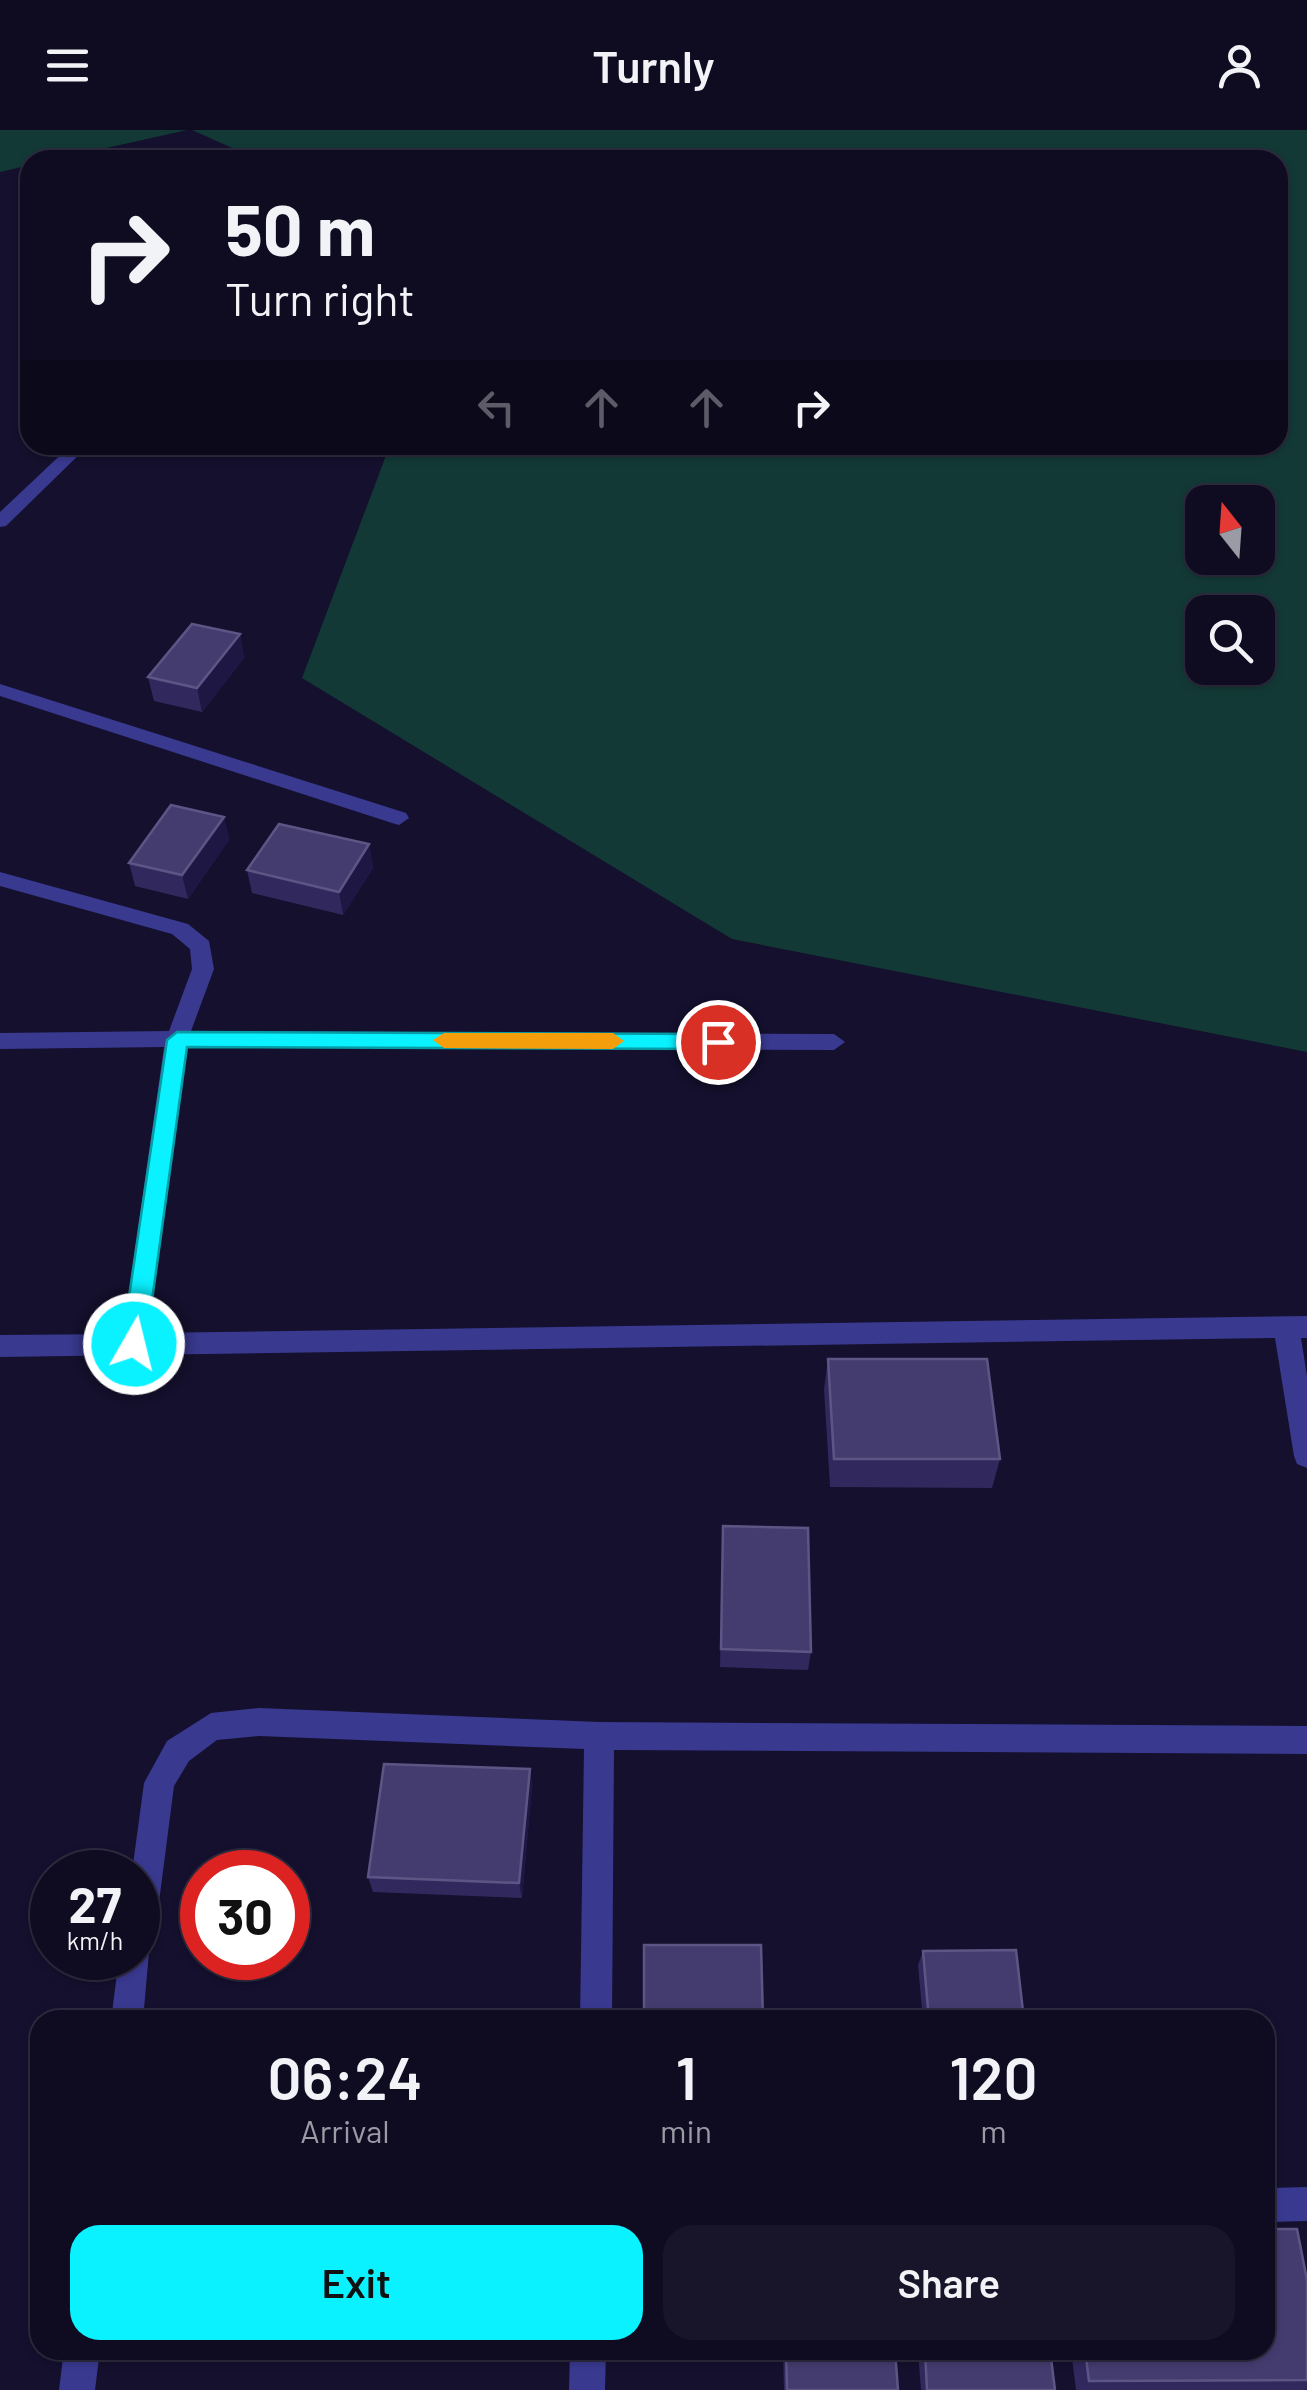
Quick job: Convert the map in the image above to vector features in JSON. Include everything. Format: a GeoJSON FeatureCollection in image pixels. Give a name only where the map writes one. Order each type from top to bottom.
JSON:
{"type":"FeatureCollection","features":[{"type":"Feature","properties":{"kind":"street"},"geometry":{"type":"LineString","coordinates":[[0,522],[70,455]]}},
{"type":"Feature","properties":{"kind":"street"},"geometry":{"type":"LineString","coordinates":[[0,690],[399,818]]}},
{"type":"Feature","properties":{"kind":"street"},"geometry":{"type":"LineString","coordinates":[[0,879],[180,929],[200,946],[203,969],[177,1040],[134,1344]]}},
{"type":"Feature","properties":{"kind":"street"},"geometry":{"type":"LineString","coordinates":[[0,1042],[834,1042]]}},
{"type":"Feature","properties":{"kind":"street"},"geometry":{"type":"LineString","coordinates":[[0,1346],[1297,1327],[1307,1456]]}},
{"type":"Feature","properties":{"kind":"street"},"geometry":{"type":"LineString","coordinates":[[150,1850],[159,1783],[178,1751],[211,1728],[259,1722],[599,1736],[1307,1740]]}},
{"type":"Feature","properties":{"kind":"street"},"geometry":{"type":"LineString","coordinates":[[596,2010],[599,1736]]}},
{"type":"Feature","properties":{"kind":"street"},"geometry":{"type":"LineString","coordinates":[[128,2010],[132,1980]]}},
{"type":"Feature","properties":{"kind":"street"},"geometry":{"type":"LineString","coordinates":[[1275,2205],[1307,2204]]}},
{"type":"Feature","properties":{"kind":"street"},"geometry":{"type":"LineString","coordinates":[[77,2390],[81,2360]]}},
{"type":"Feature","properties":{"kind":"street"},"geometry":{"type":"LineString","coordinates":[[587,2390],[588,2360]]}},
{"type":"Feature","properties":{"kind":"green space"},"geometry":{"type":"Polygon","coordinates":[[[0,130],[187,130],[98,150],[20,150],[20,167],[0,172],[0,130]]]}},
{"type":"Feature","properties":{"kind":"green space"},"geometry":{"type":"Polygon","coordinates":[[[192,130],[1307,130],[1307,1052],[732,939],[302,678],[386,455],[1288,455],[1288,150],[237,150],[192,130]]]}},
{"type":"Feature","properties":{"kind":"building"},"geometry":{"type":"Polygon","coordinates":[[[192,624],[240,634],[197,688],[148,677],[192,624]]]}},
{"type":"Feature","properties":{"kind":"building"},"geometry":{"type":"Polygon","coordinates":[[[171,805],[224,817],[182,875],[129,863],[171,805]]]}},
{"type":"Feature","properties":{"kind":"building"},"geometry":{"type":"Polygon","coordinates":[[[279,824],[369,844],[339,892],[247,870],[279,824]]]}},
{"type":"Feature","properties":{"kind":"building"},"geometry":{"type":"Polygon","coordinates":[[[828,1359],[987,1359],[1000,1459],[834,1459],[828,1359]]]}},
{"type":"Feature","properties":{"kind":"building"},"geometry":{"type":"Polygon","coordinates":[[[723,1526],[808,1528],[811,1652],[721,1649],[723,1526]]]}},
{"type":"Feature","properties":{"kind":"building"},"geometry":{"type":"Polygon","coordinates":[[[384,1764],[530,1769],[519,1883],[368,1877],[384,1764]]]}},
{"type":"Feature","properties":{"kind":"building"},"geometry":{"type":"Polygon","coordinates":[[[644,1945],[761,1945],[763,2010],[644,2010],[644,1945]]]}},
{"type":"Feature","properties":{"kind":"building"},"geometry":{"type":"Polygon","coordinates":[[[1016,1950],[1023,2010],[928,2010],[923,1951],[1016,1950]]]}},
{"type":"Feature","properties":{"kind":"building"},"geometry":{"type":"Polygon","coordinates":[[[1275,2229],[1297,2229],[1307,2280],[1307,2380],[1089,2381],[1086,2360],[1275,2360],[1275,2229]]]}},
{"type":"Feature","properties":{"kind":"building"},"geometry":{"type":"Polygon","coordinates":[[[786,2360],[896,2360],[898,2390],[787,2390],[786,2360]]]}},
{"type":"Feature","properties":{"kind":"building"},"geometry":{"type":"Polygon","coordinates":[[[926,2360],[1051,2360],[1055,2390],[927,2390],[926,2360]]]}},
{"type":"Feature","properties":{"kind":"slow traffic"},"geometry":{"type":"LineString","coordinates":[[444,1040],[613,1041]]}},
{"type":"Feature","properties":{"kind":"route"},"geometry":{"type":"LineString","coordinates":[[134,1344],[177,1040],[718,1042]]}}]}
